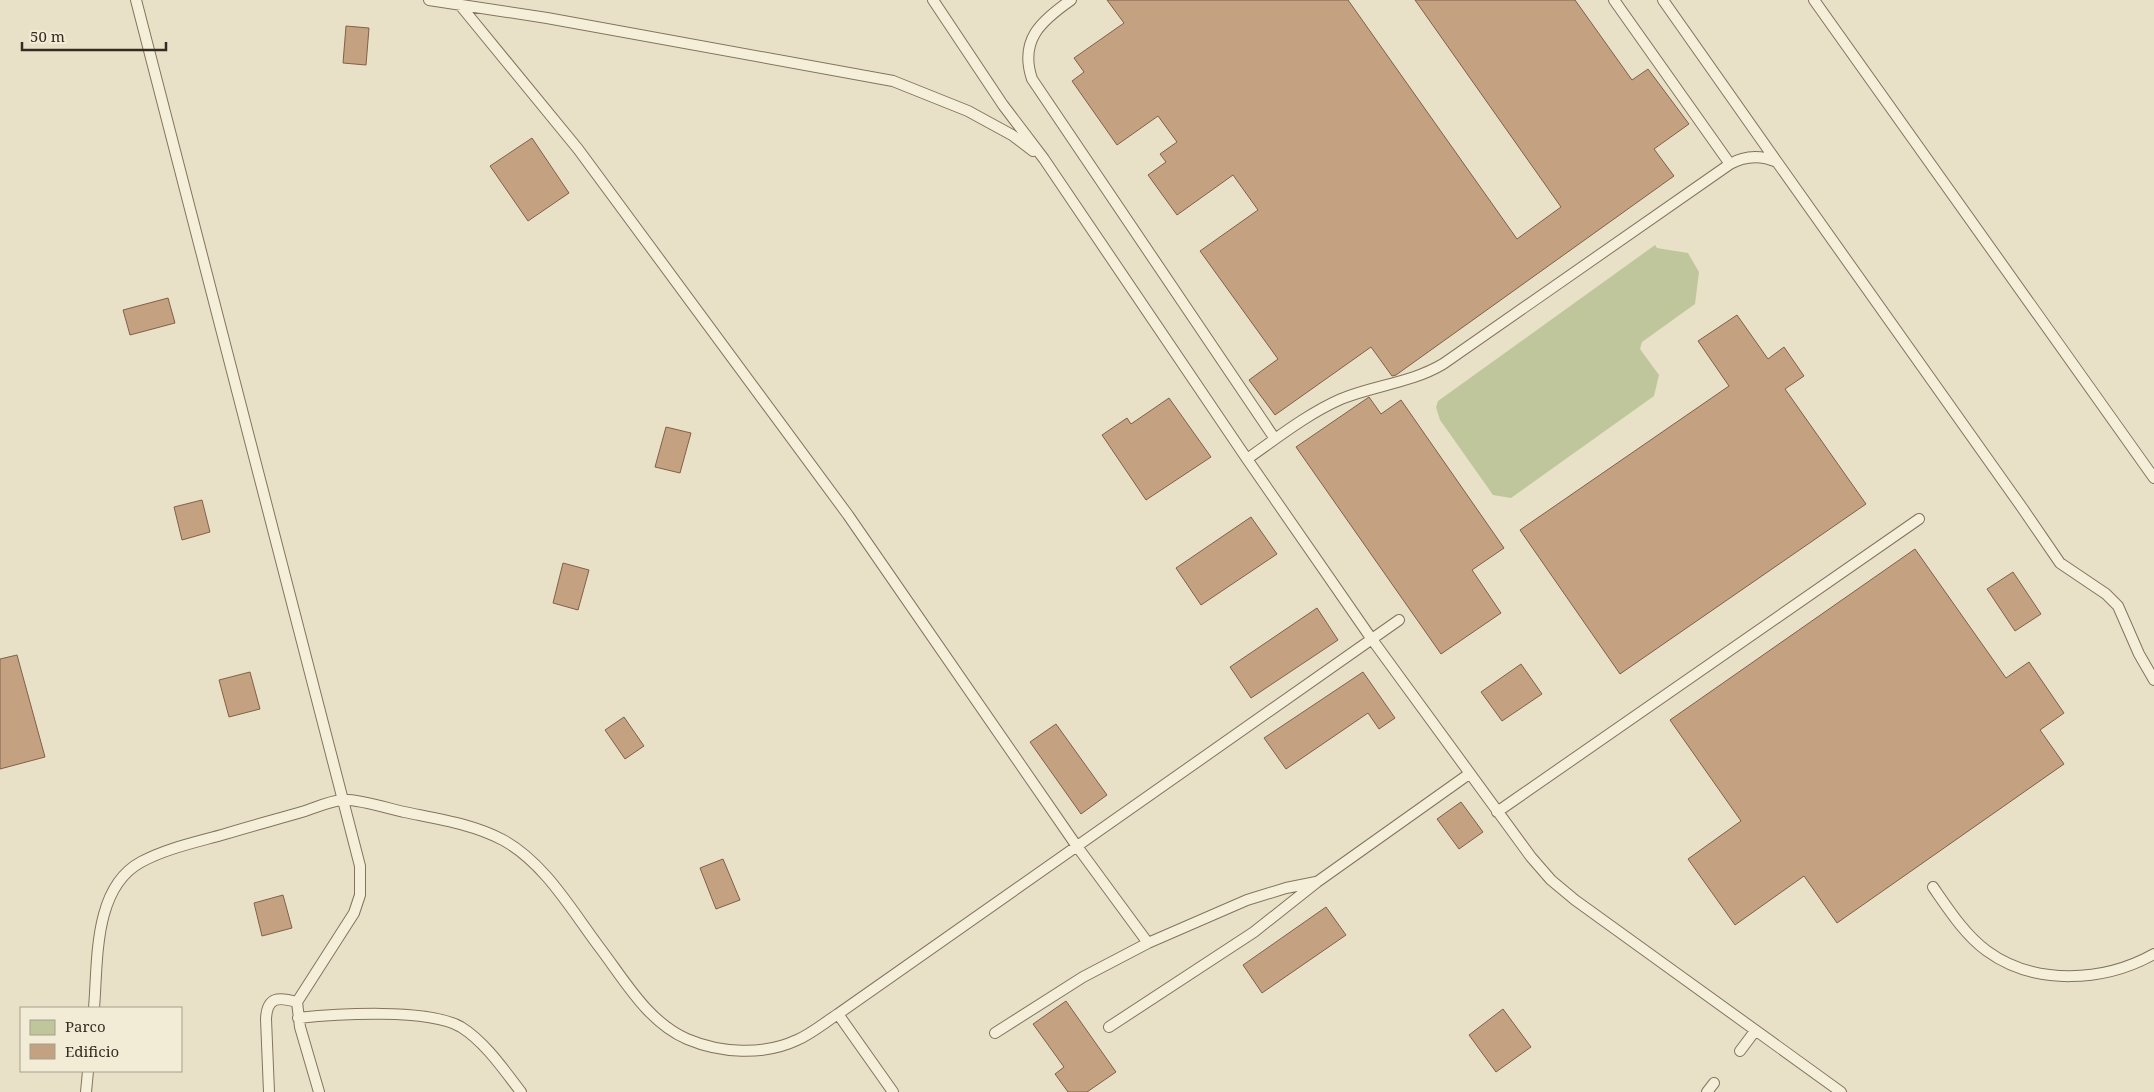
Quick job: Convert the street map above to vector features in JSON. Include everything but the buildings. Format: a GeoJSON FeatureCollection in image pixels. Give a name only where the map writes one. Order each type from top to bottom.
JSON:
{"type":"FeatureCollection","features":[{"type":"Feature","properties":{"kind":"lane"},"geometry":{"type":"LineString","coordinates":[[136,0],[360,866],[360,895],[349,922],[297,1002],[298,1018],[319,1092]]}},
{"type":"Feature","properties":{"kind":"lane"},"geometry":{"type":"LineString","coordinates":[[429,0],[547,18],[893,81],[954,104],[982,118],[1012,135],[1044,159]]}},
{"type":"Feature","properties":{"kind":"lane"},"geometry":{"type":"LineString","coordinates":[[933,0],[1003,105],[1044,159],[1247,459],[1372,638],[1530,857],[1557,884],[1755,1031],[1841,1092]]}},
{"type":"Feature","properties":{"kind":"lane"},"geometry":{"type":"LineString","coordinates":[[1071,0],[1046,20],[1031,41],[1027,60],[1032,80],[1275,439]]}},
{"type":"Feature","properties":{"kind":"lane"},"geometry":{"type":"LineString","coordinates":[[1614,0],[1730,164]]}},
{"type":"Feature","properties":{"kind":"lane"},"geometry":{"type":"LineString","coordinates":[[1663,0],[2024,509],[2060,563],[2106,594],[2121,611],[2139,654],[2154,680]]}},
{"type":"Feature","properties":{"kind":"lane"},"geometry":{"type":"LineString","coordinates":[[1814,0],[2154,478]]}},
{"type":"Feature","properties":{"kind":"lane"},"geometry":{"type":"LineString","coordinates":[[460,5],[578,149],[848,515],[1076,845],[1148,943]]}},
{"type":"Feature","properties":{"kind":"lane"},"geometry":{"type":"LineString","coordinates":[[1247,459],[1306,418],[1340,400],[1418,376],[1443,364],[1738,159],[1753,157],[1769,158],[1777,162]]}},
{"type":"Feature","properties":{"kind":"lane"},"geometry":{"type":"LineString","coordinates":[[1497,812],[1919,519]]}},
{"type":"Feature","properties":{"kind":"lane"},"geometry":{"type":"LineString","coordinates":[[94,1007],[100,931],[105,906],[116,884],[131,869],[139,863],[168,851],[344,799],[468,826],[512,845],[528,858],[549,881],[646,1009],[658,1021],[685,1038],[712,1048],[728,1050],[772,1048],[796,1041],[838,1014],[1076,845],[1399,620]]}},
{"type":"Feature","properties":{"kind":"lane"},"geometry":{"type":"LineString","coordinates":[[1109,1027],[1246,937],[1317,882],[1469,774]]}},
{"type":"Feature","properties":{"kind":"lane"},"geometry":{"type":"LineString","coordinates":[[995,1033],[1083,977],[1148,943],[1247,900],[1286,888],[1317,882]]}},
{"type":"Feature","properties":{"kind":"lane"},"geometry":{"type":"LineString","coordinates":[[1933,887],[1977,943],[2000,959],[2026,970],[2074,976],[2103,974],[2129,967],[2154,954]]}},
{"type":"Feature","properties":{"kind":"lane"},"geometry":{"type":"LineString","coordinates":[[269,1092],[266,1019],[268,1007],[271,1002],[280,999],[297,1002]]}},
{"type":"Feature","properties":{"kind":"lane"},"geometry":{"type":"LineString","coordinates":[[298,1018],[349,1014],[424,1017],[446,1021],[461,1027],[474,1037],[520,1092]]}},
{"type":"Feature","properties":{"kind":"lane"},"geometry":{"type":"LineString","coordinates":[[838,1014],[893,1092]]}},
{"type":"Feature","properties":{"kind":"lane"},"geometry":{"type":"LineString","coordinates":[[1740,1050],[1755,1031]]}},
{"type":"Feature","properties":{"kind":"lane"},"geometry":{"type":"LineString","coordinates":[[86,1092],[88,1072]]}},
{"type":"Feature","properties":{"kind":"lane"},"geometry":{"type":"LineString","coordinates":[[1707,1092],[1714,1083]]}},
{"type":"Feature","properties":{"kind":"green space"},"geometry":{"type":"Polygon","coordinates":[[[1655,245],[1657,248],[1688,253],[1699,272],[1695,304],[1642,342],[1640,349],[1659,375],[1654,396],[1511,498],[1493,495],[1440,420],[1436,407],[1438,401],[1655,245]]]}}]}
